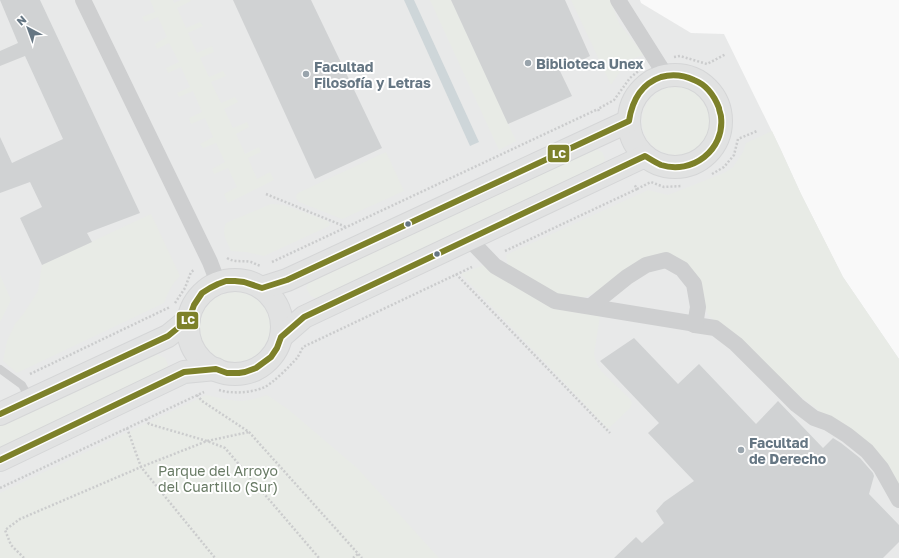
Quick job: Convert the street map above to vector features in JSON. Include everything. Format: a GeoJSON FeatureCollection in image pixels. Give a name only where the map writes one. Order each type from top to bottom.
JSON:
{"type":"FeatureCollection","features":[{"type":"Feature","properties":{"kind":"main road"},"geometry":{"type":"LineString","coordinates":[[660,68],[700,82],[711,92],[721,111],[722,118],[720,133],[710,152],[705,157],[692,164],[678,168],[657,164],[645,156],[633,140],[630,128],[629,121],[632,106],[639,92],[651,82],[660,68]]}},
{"type":"Feature","properties":{"kind":"main road"},"geometry":{"type":"LineString","coordinates":[[262,288],[287,280],[629,121]]}},
{"type":"Feature","properties":{"kind":"main road"},"geometry":{"type":"LineString","coordinates":[[281,337],[304,317],[645,156]]}},
{"type":"Feature","properties":{"kind":"main road"},"geometry":{"type":"LineString","coordinates":[[0,460],[184,372],[217,379],[227,373],[245,372],[256,368],[271,357],[277,348],[281,337],[282,320],[278,308],[271,297],[262,288],[250,282],[231,280],[218,283],[206,290],[197,300],[191,312],[189,319],[189,332],[191,343],[201,359],[210,366],[217,379]]}},
{"type":"Feature","properties":{"kind":"main road"},"geometry":{"type":"LineString","coordinates":[[0,414],[168,336],[189,319]]}},
{"type":"Feature","properties":{"kind":"street"},"geometry":{"type":"LineString","coordinates":[[83,0],[210,262],[218,283]]}},
{"type":"Feature","properties":{"kind":"street"},"geometry":{"type":"LineString","coordinates":[[618,0],[660,68]]}},
{"type":"Feature","properties":{"kind":"street"},"geometry":{"type":"LineString","coordinates":[[469,239],[496,266],[555,301],[715,328],[736,344],[797,405],[814,418],[828,423],[847,435],[867,452],[881,468],[899,500]]}},
{"type":"Feature","properties":{"kind":"street"},"geometry":{"type":"LineString","coordinates":[[591,306],[627,277],[646,265],[666,260],[682,270],[694,284],[698,307],[695,325]]}},
{"type":"Feature","properties":{"kind":"lane"},"geometry":{"type":"LineString","coordinates":[[0,369],[22,385],[30,400]]}},
{"type":"Feature","properties":{"kind":"path"},"geometry":{"type":"LineString","coordinates":[[269,263],[598,109],[614,100],[630,78],[637,72],[660,68],[680,56],[707,64],[726,54]]}},
{"type":"Feature","properties":{"kind":"path"},"geometry":{"type":"LineString","coordinates":[[598,109],[608,130]]}},
{"type":"Feature","properties":{"kind":"path"},"geometry":{"type":"LineString","coordinates":[[712,174],[724,167],[734,155],[738,139],[757,132]]}},
{"type":"Feature","properties":{"kind":"path"},"geometry":{"type":"LineString","coordinates":[[625,166],[637,189]]}},
{"type":"Feature","properties":{"kind":"path"},"geometry":{"type":"LineString","coordinates":[[217,379],[223,391],[253,391],[267,386],[298,357],[303,347],[651,182],[664,187],[681,186]]}},
{"type":"Feature","properties":{"kind":"path"},"geometry":{"type":"LineString","coordinates":[[266,194],[347,227]]}},
{"type":"Feature","properties":{"kind":"path"},"geometry":{"type":"LineString","coordinates":[[16,381],[175,304],[185,288],[191,272],[210,262],[225,256],[232,261],[250,262],[262,267]]}},
{"type":"Feature","properties":{"kind":"path"},"geometry":{"type":"LineString","coordinates":[[456,274],[610,434]]}},
{"type":"Feature","properties":{"kind":"path"},"geometry":{"type":"LineString","coordinates":[[0,488],[208,390]]}},
{"type":"Feature","properties":{"kind":"path"},"geometry":{"type":"LineString","coordinates":[[198,395],[202,401],[249,432],[362,558]]}},
{"type":"Feature","properties":{"kind":"path"},"geometry":{"type":"LineString","coordinates":[[146,419],[149,424],[207,441],[225,448],[319,558]]}},
{"type":"Feature","properties":{"kind":"path"},"geometry":{"type":"LineString","coordinates":[[127,428],[141,467],[215,558]]}},
{"type":"Feature","properties":{"kind":"path"},"geometry":{"type":"LineString","coordinates":[[24,558],[11,545],[5,530],[20,519],[141,467],[207,441],[249,432]]}},
{"type":"Feature","properties":{"kind":"path"},"geometry":{"type":"LineString","coordinates":[[353,558],[358,554]]}},
{"type":"Feature","properties":{"kind":"shaded area"},"geometry":{"type":"Polygon","coordinates":[[[0,0],[640,0],[641,3],[691,33],[724,34],[801,194],[843,277],[899,359],[899,558],[0,558],[0,0]]]}},
{"type":"Feature","properties":{"kind":"shaded area"},"geometry":{"type":"Polygon","coordinates":[[[404,0],[414,0],[479,142],[470,146],[404,0]]]}},
{"type":"Feature","properties":{"kind":"green space"},"geometry":{"type":"Polygon","coordinates":[[[150,0],[173,0],[174,3],[181,0],[191,1],[177,8],[186,28],[200,22],[203,26],[188,33],[197,53],[212,46],[214,52],[200,58],[209,77],[223,71],[226,76],[211,82],[221,103],[235,97],[238,102],[224,109],[233,128],[247,122],[249,127],[236,134],[245,154],[259,147],[261,152],[248,158],[257,179],[270,172],[274,180],[228,203],[224,194],[237,187],[228,168],[214,174],[212,169],[225,162],[216,143],[203,148],[200,144],[213,137],[205,118],[191,124],[189,118],[202,112],[193,91],[179,97],[177,93],[190,87],[181,67],[168,73],[166,68],[179,62],[169,43],[157,49],[155,44],[167,37],[158,17],[145,22],[142,17],[155,12],[150,0]]]}},
{"type":"Feature","properties":{"kind":"green space"},"geometry":{"type":"Polygon","coordinates":[[[430,0],[451,0],[516,141],[499,150],[430,0]]]}},
{"type":"Feature","properties":{"kind":"green space"},"geometry":{"type":"Polygon","coordinates":[[[571,0],[610,0],[619,23],[644,55],[628,60],[611,85],[571,0]]]}},
{"type":"Feature","properties":{"kind":"green space"},"geometry":{"type":"Polygon","coordinates":[[[669,87],[683,87],[695,93],[704,102],[710,114],[708,134],[700,145],[689,153],[683,155],[669,155],[663,153],[652,145],[644,134],[642,128],[642,114],[644,108],[652,97],[663,89],[669,87]]]}},
{"type":"Feature","properties":{"kind":"green space"},"geometry":{"type":"Polygon","coordinates":[[[772,131],[801,194],[843,277],[899,359],[899,491],[844,431],[779,379],[709,316],[673,258],[585,297],[573,298],[554,293],[508,266],[506,255],[648,190],[668,195],[724,173],[733,167],[743,152],[746,143],[772,131]]]}},
{"type":"Feature","properties":{"kind":"green space"},"geometry":{"type":"Polygon","coordinates":[[[591,147],[602,152],[605,159],[602,166],[319,300],[311,296],[306,288],[310,281],[591,147]]]}},
{"type":"Feature","properties":{"kind":"green space"},"geometry":{"type":"Polygon","coordinates":[[[386,152],[404,191],[342,219],[299,202],[296,198],[297,194],[300,192],[386,152]]]}},
{"type":"Feature","properties":{"kind":"green space"},"geometry":{"type":"Polygon","coordinates":[[[271,204],[284,205],[328,221],[330,224],[329,226],[264,256],[246,252],[231,251],[224,234],[226,223],[271,204]]]}},
{"type":"Feature","properties":{"kind":"green space"},"geometry":{"type":"Polygon","coordinates":[[[151,214],[180,276],[170,288],[164,303],[17,373],[3,361],[7,341],[15,324],[38,291],[42,265],[151,214]]]}},
{"type":"Feature","properties":{"kind":"green space"},"geometry":{"type":"Polygon","coordinates":[[[484,265],[552,306],[573,312],[600,316],[594,354],[596,362],[601,371],[630,399],[632,403],[630,408],[608,429],[461,274],[484,265]]]}},
{"type":"Feature","properties":{"kind":"green space"},"geometry":{"type":"Polygon","coordinates":[[[0,275],[11,300],[0,322],[0,275]]]}},
{"type":"Feature","properties":{"kind":"green space"},"geometry":{"type":"Polygon","coordinates":[[[235,292],[248,295],[260,302],[267,314],[270,327],[267,340],[260,352],[248,359],[235,362],[222,359],[210,352],[203,340],[200,327],[203,314],[210,302],[222,295],[235,292]]]}},
{"type":"Feature","properties":{"kind":"green space"},"geometry":{"type":"Polygon","coordinates":[[[154,353],[165,358],[168,365],[165,372],[0,449],[0,425],[154,353]]]}},
{"type":"Feature","properties":{"kind":"green space","name":"Parque del Arroyo del Cuartillo (Sur)"},"geometry":{"type":"Polygon","coordinates":[[[206,395],[228,400],[242,401],[267,395],[289,410],[357,468],[439,558],[0,558],[0,493],[206,395]]]}},
{"type":"Feature","properties":{"kind":"building"},"geometry":{"type":"Polygon","coordinates":[[[0,0],[40,0],[140,213],[87,233],[92,242],[42,265],[20,218],[42,207],[30,182],[0,193],[0,137],[12,163],[63,139],[25,56],[0,66],[0,51],[18,43],[0,0]]]}},
{"type":"Feature","properties":{"kind":"building","name":"Facultad Filosofía y Letras"},"geometry":{"type":"Polygon","coordinates":[[[233,0],[311,0],[382,148],[315,179],[233,0]]]}},
{"type":"Feature","properties":{"kind":"building","name":"Biblioteca Unex"},"geometry":{"type":"Polygon","coordinates":[[[451,0],[565,0],[590,56],[560,71],[572,96],[508,124],[451,0]]]}},
{"type":"Feature","properties":{"kind":"building","name":"Facultad de Derecho"},"geometry":{"type":"Polygon","coordinates":[[[634,338],[678,384],[699,364],[756,424],[778,401],[823,448],[833,438],[841,443],[860,458],[873,473],[874,476],[869,494],[899,525],[899,542],[883,558],[614,558],[636,537],[642,543],[664,523],[656,511],[664,502],[694,481],[648,433],[659,423],[600,361],[634,338]]]}},
{"type":"Feature","properties":{"kind":"transit line","name":"LC"},"geometry":{"type":"LineString","coordinates":[[0,414],[168,336],[189,319],[194,305],[202,293],[218,284],[226,281],[235,281],[244,282],[262,288],[287,280],[629,121],[635,100],[643,89],[654,80],[669,76],[690,78],[699,82],[710,91],[717,103],[721,117],[721,129],[718,140],[712,149],[695,163],[673,167],[661,165],[645,156],[304,317],[281,337],[277,348],[271,357],[256,368],[239,373],[227,373],[216,369],[184,372],[0,460]]}},
{"type":"Feature","properties":{"kind":"place","name":"Biblioteca Unex"},"geometry":{"type":"Point","coordinates":[528,63]}},
{"type":"Feature","properties":{"kind":"place","name":"Facultad Filosofía y Letras"},"geometry":{"type":"Point","coordinates":[306,74]}},
{"type":"Feature","properties":{"kind":"place","name":"Facultad de Derecho"},"geometry":{"type":"Point","coordinates":[741,450]}}]}
